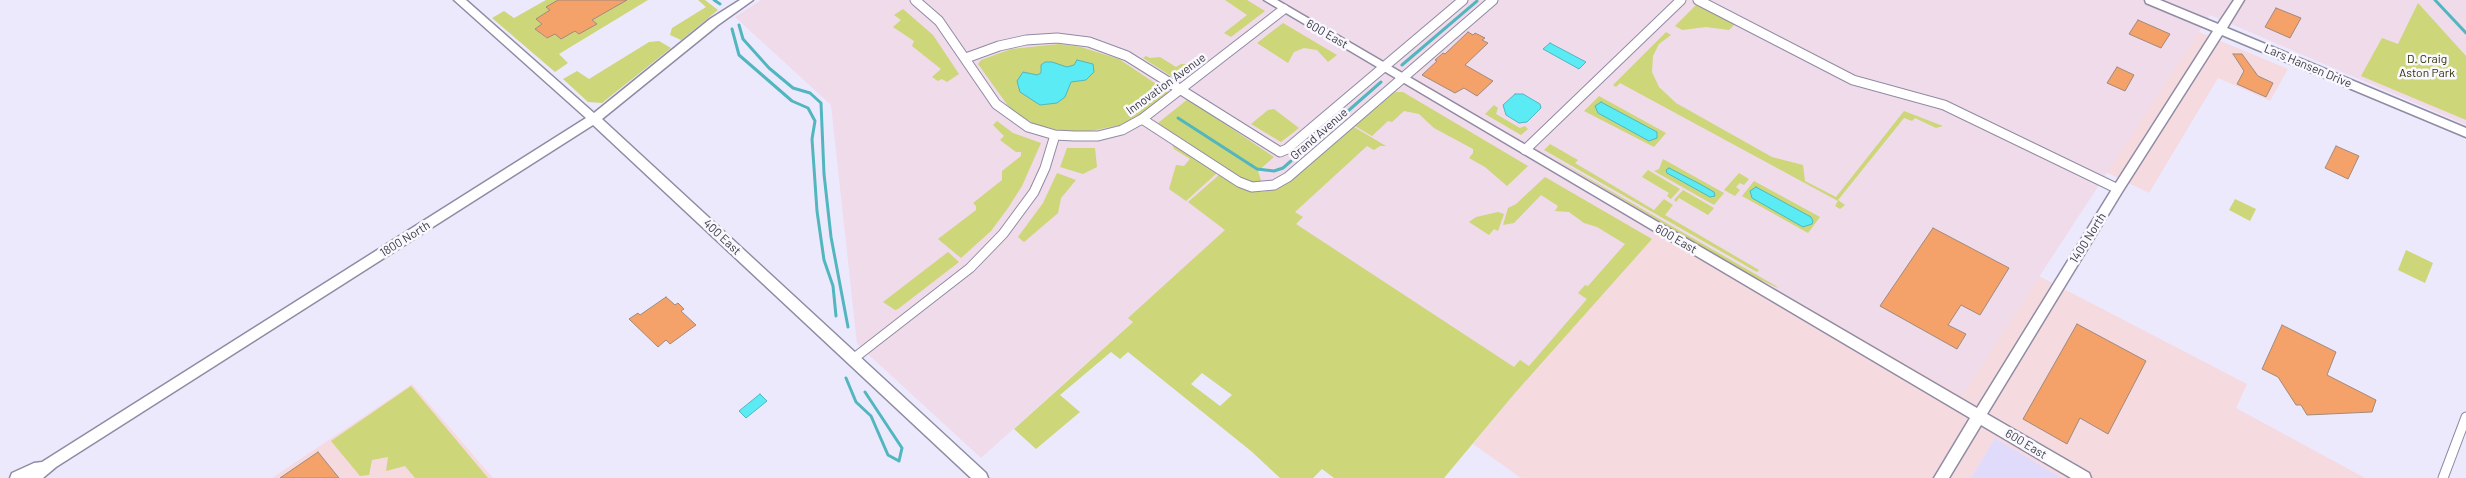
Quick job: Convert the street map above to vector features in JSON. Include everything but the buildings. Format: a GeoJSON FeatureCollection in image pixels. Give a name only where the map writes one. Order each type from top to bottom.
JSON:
{"type":"FeatureCollection","features":[{"type":"Feature","properties":{"kind":"street","name":"400 East"},"geometry":{"type":"LineString","coordinates":[[459,0],[594,119],[981,478]]}},
{"type":"Feature","properties":{"kind":"street","name":"1800 North"},"geometry":{"type":"LineString","coordinates":[[32,478],[51,463],[594,119],[714,22],[748,0]]}},
{"type":"Feature","properties":{"kind":"street","name":"Innovation Avenue"},"geometry":{"type":"LineString","coordinates":[[915,0],[939,21],[996,104],[1028,127],[1055,135],[1098,136],[1122,130],[1142,119],[1284,9]]}},
{"type":"Feature","properties":{"kind":"street","name":"600 East"},"geometry":{"type":"LineString","coordinates":[[1269,0],[2084,478]]}},
{"type":"Feature","properties":{"kind":"street","name":"Grand Avenue"},"geometry":{"type":"LineString","coordinates":[[1181,90],[1280,152],[1287,149],[1462,0]]}},
{"type":"Feature","properties":{"kind":"street","name":"Grand Avenue"},"geometry":{"type":"LineString","coordinates":[[1142,119],[1239,182],[1252,187],[1267,187],[1280,183],[1493,0]]}},
{"type":"Feature","properties":{"kind":"street"},"geometry":{"type":"LineString","coordinates":[[1525,150],[1681,0]]}},
{"type":"Feature","properties":{"kind":"street"},"geometry":{"type":"LineString","coordinates":[[1698,0],[1853,80],[1944,105],[2118,189]]}},
{"type":"Feature","properties":{"kind":"street","name":"Lars Hansen Drive"},"geometry":{"type":"LineString","coordinates":[[2150,0],[2466,132]]}},
{"type":"Feature","properties":{"kind":"street","name":"1400 North"},"geometry":{"type":"LineString","coordinates":[[1941,478],[2118,189],[2238,0]]}},
{"type":"Feature","properties":{"kind":"street"},"geometry":{"type":"LineString","coordinates":[[966,58],[999,46],[1026,40],[1057,38],[1089,42],[1127,56],[1181,90]]}},
{"type":"Feature","properties":{"kind":"street"},"geometry":{"type":"LineString","coordinates":[[853,359],[970,268],[1003,234],[1034,192],[1045,168],[1055,135]]}},
{"type":"Feature","properties":{"kind":"street"},"geometry":{"type":"LineString","coordinates":[[2443,478],[2465,421]]}},
{"type":"Feature","properties":{"kind":"street","name":"1800 North"},"geometry":{"type":"LineString","coordinates":[[17,478],[51,463]]}},
{"type":"Feature","properties":{"kind":"shaded area"},"geometry":{"type":"Polygon","coordinates":[[[761,0],[2466,0],[2466,125],[2210,15],[1962,395],[1664,225],[1515,393],[1254,213],[981,458],[857,344],[831,105],[735,17],[761,0]]]}},
{"type":"Feature","properties":{"kind":"shaded area"},"geometry":{"type":"Polygon","coordinates":[[[2182,25],[2288,69],[2270,101],[2218,78],[2149,193],[1986,114],[2182,25]]]}},
{"type":"Feature","properties":{"kind":"shaded area"},"geometry":{"type":"Polygon","coordinates":[[[1664,225],[1962,394],[2039,276],[2247,384],[2236,408],[2365,478],[2062,478],[1995,438],[1971,478],[1521,478],[1473,444],[1515,393],[1664,225]]]}},
{"type":"Feature","properties":{"kind":"shaded area"},"geometry":{"type":"Polygon","coordinates":[[[412,384],[493,478],[272,478],[412,384]]]}},
{"type":"Feature","properties":{"kind":"shaded area"},"geometry":{"type":"Polygon","coordinates":[[[1995,438],[2062,478],[1971,478],[1995,438]]]}},
{"type":"Feature","properties":{"kind":"green space"},"geometry":{"type":"Polygon","coordinates":[[[546,0],[558,0],[547,7],[550,10],[536,19],[542,24],[535,29],[546,38],[555,34],[575,31],[579,34],[597,24],[592,20],[627,0],[648,0],[559,54],[568,63],[555,72],[492,18],[504,11],[514,18],[546,0]]]}},
{"type":"Feature","properties":{"kind":"green space"},"geometry":{"type":"Polygon","coordinates":[[[698,0],[705,0],[718,10],[681,40],[670,35],[672,28],[706,7],[698,0]]]}},
{"type":"Feature","properties":{"kind":"green space"},"geometry":{"type":"Polygon","coordinates":[[[1225,0],[1247,0],[1265,11],[1231,37],[1224,33],[1247,15],[1225,0]]]}},
{"type":"Feature","properties":{"kind":"green space","name":"D. Craig Aston Park"},"geometry":{"type":"Polygon","coordinates":[[[2418,3],[2466,56],[2466,120],[2361,76],[2382,38],[2398,44],[2418,3]]]}},
{"type":"Feature","properties":{"kind":"green space"},"geometry":{"type":"Polygon","coordinates":[[[1696,5],[1735,24],[1729,30],[1706,27],[1682,30],[1675,26],[1696,5]]]}},
{"type":"Feature","properties":{"kind":"green space"},"geometry":{"type":"Polygon","coordinates":[[[903,9],[933,35],[959,74],[947,82],[942,79],[938,81],[932,77],[941,69],[912,46],[914,41],[893,27],[901,20],[894,15],[903,9]]]}},
{"type":"Feature","properties":{"kind":"green space"},"geometry":{"type":"Polygon","coordinates":[[[1283,23],[1337,55],[1328,62],[1317,50],[1304,48],[1294,52],[1288,63],[1257,43],[1283,23]]]}},
{"type":"Feature","properties":{"kind":"green space"},"geometry":{"type":"Polygon","coordinates":[[[1666,32],[1671,35],[1659,44],[1653,56],[1652,72],[1659,87],[1676,103],[1772,157],[1803,165],[1805,181],[1836,197],[1904,111],[1943,126],[1936,128],[1915,118],[1912,121],[1904,118],[1838,200],[1845,205],[1840,209],[1835,206],[1838,201],[1620,83],[1616,87],[1613,85],[1666,32]]]}},
{"type":"Feature","properties":{"kind":"green space"},"geometry":{"type":"Polygon","coordinates":[[[659,41],[671,48],[602,103],[588,102],[563,79],[577,71],[589,79],[649,42],[659,41]]]}},
{"type":"Feature","properties":{"kind":"green space"},"geometry":{"type":"Polygon","coordinates":[[[1059,44],[1081,47],[1119,59],[1168,92],[1146,111],[1120,125],[1091,131],[1064,131],[1036,125],[1011,110],[978,64],[981,60],[1011,49],[1059,44]]]}},
{"type":"Feature","properties":{"kind":"green space"},"geometry":{"type":"Polygon","coordinates":[[[1146,56],[1150,58],[1160,57],[1176,67],[1181,64],[1191,64],[1194,62],[1197,64],[1177,80],[1143,58],[1146,56]]]}},
{"type":"Feature","properties":{"kind":"green space"},"geometry":{"type":"Polygon","coordinates":[[[1395,92],[1403,92],[1528,166],[1507,186],[1485,167],[1469,158],[1473,153],[1473,149],[1434,128],[1419,114],[1404,111],[1392,122],[1388,121],[1372,136],[1355,126],[1395,92]]]}},
{"type":"Feature","properties":{"kind":"green space"},"geometry":{"type":"Polygon","coordinates":[[[1599,96],[1666,133],[1654,147],[1584,111],[1599,96]]]}},
{"type":"Feature","properties":{"kind":"green space"},"geometry":{"type":"Polygon","coordinates":[[[1188,99],[1274,157],[1258,171],[1262,184],[1241,179],[1158,123],[1188,99]]]}},
{"type":"Feature","properties":{"kind":"green space"},"geometry":{"type":"Polygon","coordinates":[[[1494,105],[1498,108],[1496,114],[1520,128],[1525,126],[1528,129],[1521,135],[1485,114],[1494,105]]]}},
{"type":"Feature","properties":{"kind":"green space"},"geometry":{"type":"Polygon","coordinates":[[[1274,109],[1299,128],[1281,142],[1251,124],[1268,110],[1274,109]]]}},
{"type":"Feature","properties":{"kind":"green space"},"geometry":{"type":"Polygon","coordinates":[[[997,121],[1013,133],[1041,143],[1022,186],[1008,208],[991,231],[961,258],[938,239],[976,210],[976,206],[973,203],[1002,180],[1002,171],[1021,156],[1021,152],[1016,152],[1000,140],[1004,136],[993,125],[997,121]]]}},
{"type":"Feature","properties":{"kind":"green space"},"geometry":{"type":"Polygon","coordinates":[[[1354,127],[1386,146],[1380,146],[1374,150],[1367,146],[1295,212],[1303,217],[1296,224],[1514,367],[1520,360],[1529,366],[1587,299],[1578,293],[1585,285],[1588,286],[1625,244],[1597,227],[1584,223],[1569,212],[1555,211],[1558,206],[1541,195],[1514,223],[1503,225],[1508,208],[1516,204],[1545,177],[1652,239],[1515,393],[1444,478],[1334,478],[1322,469],[1313,478],[1280,478],[1251,451],[1128,352],[1120,359],[1111,352],[1060,395],[1080,412],[1036,449],[1014,429],[1133,322],[1128,318],[1225,230],[1188,202],[1219,175],[1245,189],[1262,192],[1277,189],[1292,180],[1354,127]],[[1202,373],[1191,384],[1220,406],[1232,395],[1202,373]]]}},
{"type":"Feature","properties":{"kind":"green space"},"geometry":{"type":"Polygon","coordinates":[[[1171,142],[1217,173],[1186,201],[1169,189],[1176,165],[1184,166],[1190,159],[1174,149],[1171,142]]]}},
{"type":"Feature","properties":{"kind":"green space"},"geometry":{"type":"Polygon","coordinates":[[[1550,144],[1578,160],[1575,163],[1654,210],[1664,199],[1673,205],[1665,215],[1759,270],[1757,272],[1544,150],[1550,144]]]}},
{"type":"Feature","properties":{"kind":"green space"},"geometry":{"type":"Polygon","coordinates":[[[1067,148],[1095,148],[1097,167],[1083,174],[1060,167],[1067,148]]]}},
{"type":"Feature","properties":{"kind":"green space"},"geometry":{"type":"Polygon","coordinates":[[[1543,152],[1776,286],[1778,288],[1750,275],[1543,152]]]}},
{"type":"Feature","properties":{"kind":"green space"},"geometry":{"type":"Polygon","coordinates":[[[1663,159],[1724,193],[1714,205],[1654,171],[1659,169],[1663,159]]]}},
{"type":"Feature","properties":{"kind":"green space"},"geometry":{"type":"Polygon","coordinates":[[[1648,170],[1680,189],[1671,199],[1667,196],[1669,193],[1642,177],[1648,170]]]}},
{"type":"Feature","properties":{"kind":"green space"},"geometry":{"type":"Polygon","coordinates":[[[1057,173],[1076,180],[1061,198],[1058,213],[1024,242],[1018,237],[1043,203],[1057,173]]]}},
{"type":"Feature","properties":{"kind":"green space"},"geometry":{"type":"Polygon","coordinates":[[[1739,173],[1749,179],[1744,185],[1740,183],[1736,187],[1740,190],[1735,196],[1724,190],[1739,173]]]}},
{"type":"Feature","properties":{"kind":"green space"},"geometry":{"type":"Polygon","coordinates":[[[1754,181],[1820,217],[1808,233],[1742,196],[1754,181]]]}},
{"type":"Feature","properties":{"kind":"green space"},"geometry":{"type":"Polygon","coordinates":[[[1683,190],[1714,208],[1708,215],[1679,198],[1676,202],[1674,200],[1683,190]]]}},
{"type":"Feature","properties":{"kind":"green space"},"geometry":{"type":"Polygon","coordinates":[[[2235,199],[2256,209],[2250,221],[2229,210],[2235,199]]]}},
{"type":"Feature","properties":{"kind":"green space"},"geometry":{"type":"Polygon","coordinates":[[[1498,212],[1504,214],[1498,231],[1494,229],[1489,235],[1469,222],[1476,217],[1498,212]]]}},
{"type":"Feature","properties":{"kind":"green space"},"geometry":{"type":"Polygon","coordinates":[[[2406,250],[2433,263],[2425,283],[2398,270],[2406,250]]]}},
{"type":"Feature","properties":{"kind":"green space"},"geometry":{"type":"Polygon","coordinates":[[[948,252],[959,262],[898,309],[895,310],[883,302],[948,252]]]}},
{"type":"Feature","properties":{"kind":"green space"},"geometry":{"type":"Polygon","coordinates":[[[411,386],[488,478],[415,478],[405,466],[386,471],[388,457],[372,460],[369,475],[360,476],[331,441],[411,386]]]}},
{"type":"Feature","properties":{"kind":"water"},"geometry":{"type":"Polygon","coordinates":[[[1550,43],[1586,62],[1579,69],[1543,49],[1550,43]]]}},
{"type":"Feature","properties":{"kind":"water"},"geometry":{"type":"Polygon","coordinates":[[[1077,60],[1093,64],[1094,72],[1086,80],[1071,82],[1065,97],[1057,103],[1040,105],[1020,92],[1017,81],[1023,72],[1037,75],[1041,73],[1041,65],[1045,62],[1052,62],[1067,67],[1074,65],[1077,60]]]}},
{"type":"Feature","properties":{"kind":"water"},"geometry":{"type":"Polygon","coordinates":[[[1515,94],[1523,94],[1540,104],[1541,108],[1527,122],[1519,123],[1506,115],[1503,105],[1515,94]]]}},
{"type":"Feature","properties":{"kind":"water"},"geometry":{"type":"Polygon","coordinates":[[[1601,102],[1657,132],[1657,138],[1649,141],[1598,113],[1595,106],[1601,102]]]}},
{"type":"Feature","properties":{"kind":"water"},"geometry":{"type":"Polygon","coordinates":[[[1669,168],[1714,192],[1715,196],[1710,197],[1667,173],[1666,170],[1669,168]]]}},
{"type":"Feature","properties":{"kind":"water"},"geometry":{"type":"Polygon","coordinates":[[[1756,187],[1811,217],[1812,224],[1803,227],[1752,198],[1750,191],[1756,187]]]}},
{"type":"Feature","properties":{"kind":"water"},"geometry":{"type":"Polygon","coordinates":[[[760,394],[767,401],[746,418],[739,411],[760,394]]]}},
{"type":"Feature","properties":{"kind":"waterway"},"geometry":{"type":"LineString","coordinates":[[714,0],[720,4]]}},
{"type":"Feature","properties":{"kind":"waterway"},"geometry":{"type":"LineString","coordinates":[[2435,0],[2466,33]]}},
{"type":"Feature","properties":{"kind":"waterway"},"geometry":{"type":"LineString","coordinates":[[1402,65],[1477,1]]}},
{"type":"Feature","properties":{"kind":"waterway"},"geometry":{"type":"LineString","coordinates":[[739,25],[743,39],[769,68],[793,88],[810,93],[821,103],[824,174],[831,237],[848,327]]}},
{"type":"Feature","properties":{"kind":"waterway"},"geometry":{"type":"LineString","coordinates":[[732,29],[739,55],[792,101],[808,108],[815,121],[812,139],[817,211],[824,260],[833,286],[836,316]]}},
{"type":"Feature","properties":{"kind":"waterway"},"geometry":{"type":"LineString","coordinates":[[1348,111],[1381,82]]}},
{"type":"Feature","properties":{"kind":"waterway"},"geometry":{"type":"LineString","coordinates":[[1301,152],[1347,112]]}},
{"type":"Feature","properties":{"kind":"waterway"},"geometry":{"type":"LineString","coordinates":[[1178,118],[1257,169],[1274,171],[1283,168],[1291,161]]}},
{"type":"Feature","properties":{"kind":"waterway"},"geometry":{"type":"LineString","coordinates":[[846,378],[856,402],[871,416],[888,455],[899,461],[902,448],[865,392]]}}]}
